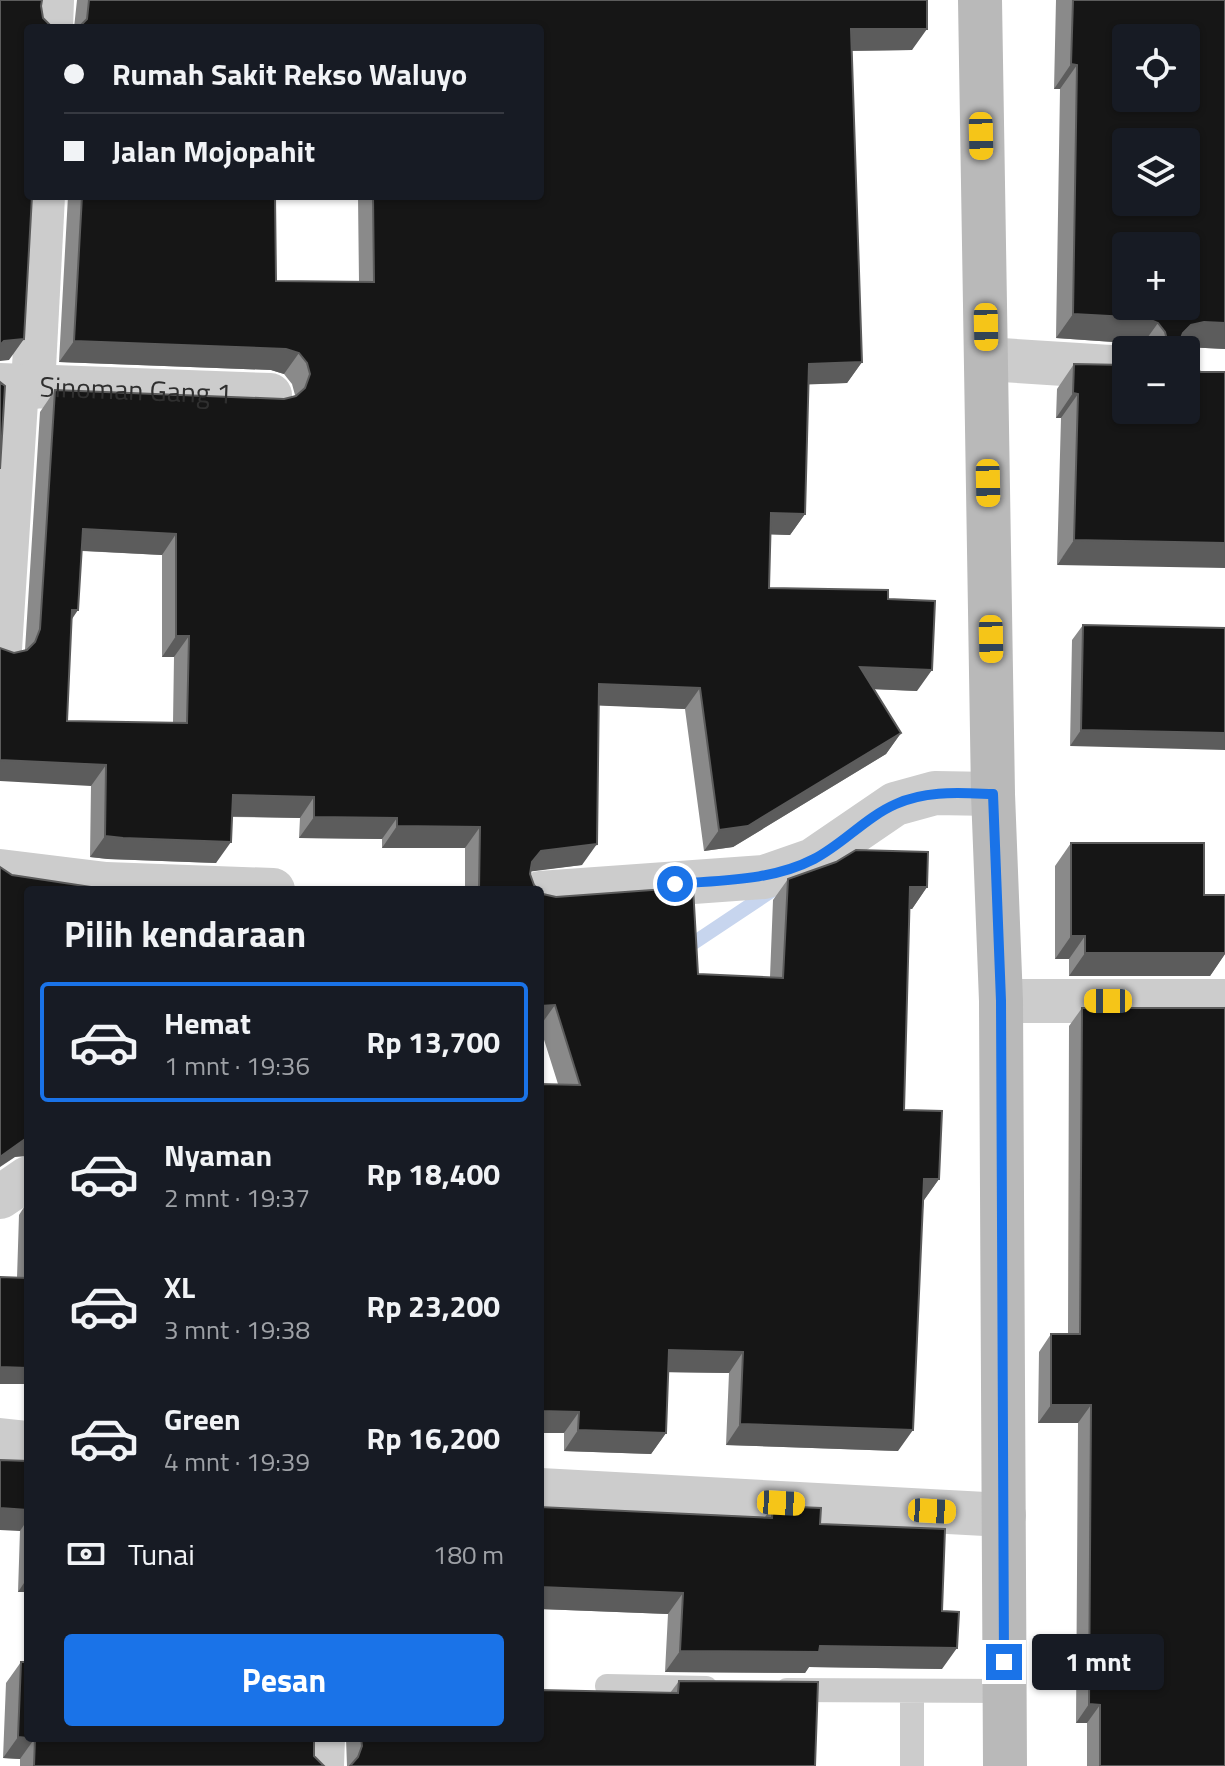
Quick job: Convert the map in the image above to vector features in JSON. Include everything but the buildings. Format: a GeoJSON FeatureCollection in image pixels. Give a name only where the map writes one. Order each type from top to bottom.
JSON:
{"type":"FeatureCollection","features":[{"type":"Feature","properties":{"kind":"main road"},"geometry":{"type":"LineString","coordinates":[[980,0],[993,794],[1001,1001],[1005,1766]]}},
{"type":"Feature","properties":{"kind":"street"},"geometry":{"type":"LineString","coordinates":[[51,24],[52,0]]}},
{"type":"Feature","properties":{"kind":"street"},"geometry":{"type":"LineString","coordinates":[[0,649],[17,386],[42,200]]}},
{"type":"Feature","properties":{"kind":"street"},"geometry":{"type":"LineString","coordinates":[[986,359],[1112,367]]}},
{"type":"Feature","properties":{"kind":"street","name":"Sinoman Gang 1"},"geometry":{"type":"LineString","coordinates":[[17,386],[270,395]]}},
{"type":"Feature","properties":{"kind":"street"},"geometry":{"type":"LineString","coordinates":[[544,893],[764,877],[813,860],[895,804],[935,793],[993,794]]}},
{"type":"Feature","properties":{"kind":"street"},"geometry":{"type":"LineString","coordinates":[[0,871],[99,886]]}},
{"type":"Feature","properties":{"kind":"street"},"geometry":{"type":"LineString","coordinates":[[1001,1001],[1225,1001]]}},
{"type":"Feature","properties":{"kind":"street"},"geometry":{"type":"LineString","coordinates":[[0,1197],[24,1181]]}},
{"type":"Feature","properties":{"kind":"street"},"geometry":{"type":"LineString","coordinates":[[0,1440],[24,1443]]}},
{"type":"Feature","properties":{"kind":"street"},"geometry":{"type":"LineString","coordinates":[[544,1490],[1004,1515]]}},
{"type":"Feature","properties":{"kind":"street"},"geometry":{"type":"LineString","coordinates":[[322,1766],[323,1742]]}},
{"type":"Feature","properties":{"kind":"lane"},"geometry":{"type":"LineString","coordinates":[[607,1686],[729,1688]]}},
{"type":"Feature","properties":{"kind":"lane"},"geometry":{"type":"LineString","coordinates":[[760,1689],[1004,1691]]}},
{"type":"Feature","properties":{"kind":"lane"},"geometry":{"type":"LineString","coordinates":[[912,1692],[912,1766]]}},
{"type":"Feature","properties":{"kind":"waterway"},"geometry":{"type":"LineString","coordinates":[[680,952],[773,890]]}},
{"type":"Feature","properties":{"kind":"route"},"geometry":{"type":"LineString","coordinates":[[675,884],[764,877],[813,860],[895,804],[935,793],[993,794],[1001,1001],[1004,1662]]}}]}
